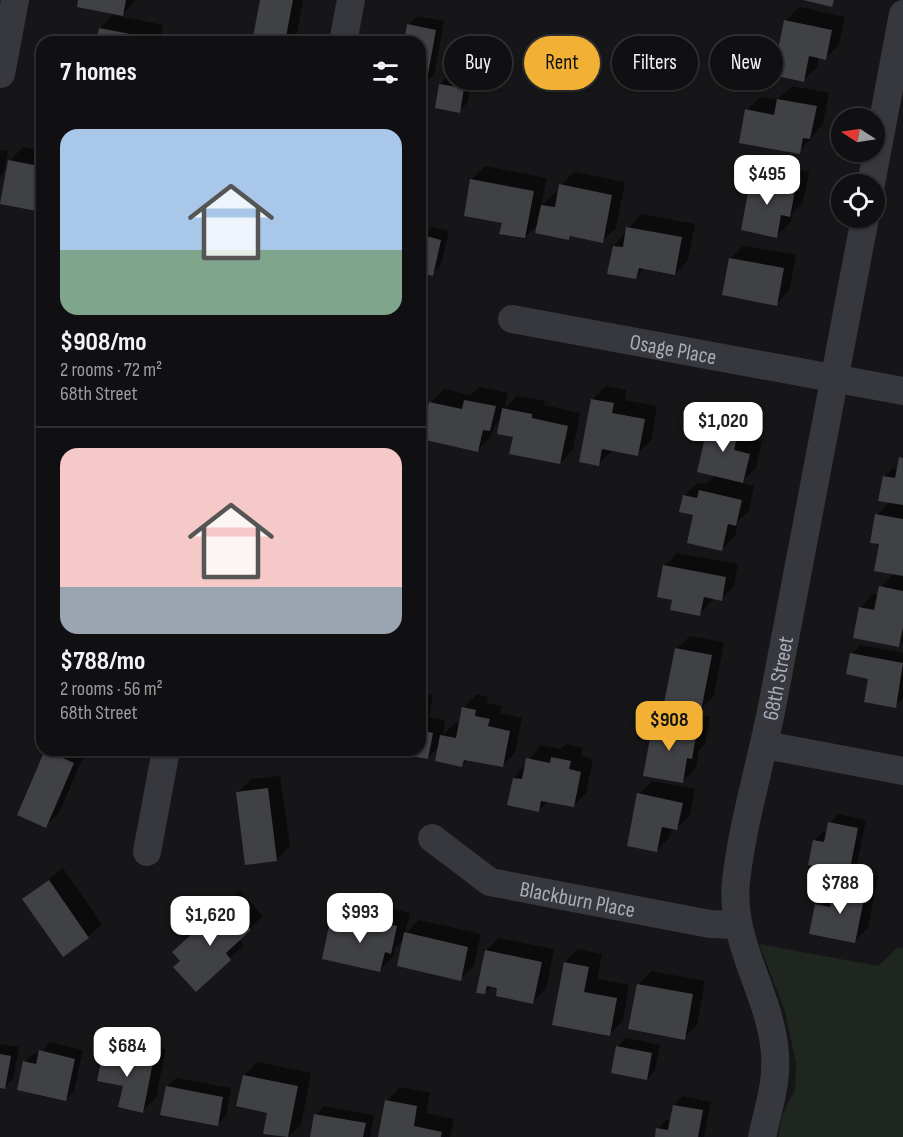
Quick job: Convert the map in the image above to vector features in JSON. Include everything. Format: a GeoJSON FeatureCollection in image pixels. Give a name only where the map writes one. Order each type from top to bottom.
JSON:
{"type":"FeatureCollection","features":[{"type":"Feature","properties":{"kind":"street"},"geometry":{"type":"LineString","coordinates":[[1,74],[15,0]]}},
{"type":"Feature","properties":{"kind":"street"},"geometry":{"type":"LineString","coordinates":[[344,36],[351,0]]}},
{"type":"Feature","properties":{"kind":"street"},"geometry":{"type":"LineString","coordinates":[[873,174],[901,31]]}},
{"type":"Feature","properties":{"kind":"street","name":"68th Street"},"geometry":{"type":"LineString","coordinates":[[762,1137],[774,1096],[776,1068],[774,1045],[769,1018],[737,925],[736,880],[765,745],[863,228]]}},
{"type":"Feature","properties":{"kind":"street","name":"Osage Place"},"geometry":{"type":"LineString","coordinates":[[512,320],[903,392]]}},
{"type":"Feature","properties":{"kind":"street"},"geometry":{"type":"LineString","coordinates":[[765,745],[903,771]]}},
{"type":"Feature","properties":{"kind":"street"},"geometry":{"type":"LineString","coordinates":[[147,852],[165,756]]}},
{"type":"Feature","properties":{"kind":"street","name":"Blackburn Place"},"geometry":{"type":"LineString","coordinates":[[432,838],[490,882],[710,924],[737,925]]}},
{"type":"Feature","properties":{"kind":"shaded area"},"geometry":{"type":"Polygon","coordinates":[[[759,944],[878,966],[898,947],[903,948],[903,1137],[778,1137],[782,1116],[795,1089],[796,1064],[785,1011],[759,944]]]}},
{"type":"Feature","properties":{"kind":"building"},"geometry":{"type":"Polygon","coordinates":[[[78,0],[126,0],[123,16],[77,7],[78,0]]]}},
{"type":"Feature","properties":{"kind":"building"},"geometry":{"type":"Polygon","coordinates":[[[260,0],[293,0],[286,36],[253,36],[260,0]]]}},
{"type":"Feature","properties":{"kind":"building"},"geometry":{"type":"Polygon","coordinates":[[[803,0],[834,0],[832,7],[803,0]]]}},
{"type":"Feature","properties":{"kind":"building"},"geometry":{"type":"Polygon","coordinates":[[[784,20],[832,30],[826,60],[809,56],[804,82],[783,77],[783,36],[781,36],[784,20]]]}},
{"type":"Feature","properties":{"kind":"building"},"geometry":{"type":"Polygon","coordinates":[[[407,24],[436,30],[426,85],[426,36],[405,36],[407,24]]]}},
{"type":"Feature","properties":{"kind":"building"},"geometry":{"type":"Polygon","coordinates":[[[99,28],[141,36],[97,36],[99,28]]]}},
{"type":"Feature","properties":{"kind":"building"},"geometry":{"type":"Polygon","coordinates":[[[439,84],[444,85],[444,90],[464,90],[460,113],[435,108],[439,84]]]}},
{"type":"Feature","properties":{"kind":"building"},"geometry":{"type":"Polygon","coordinates":[[[777,99],[817,106],[810,139],[803,138],[800,154],[739,143],[745,109],[774,115],[777,99]]]}},
{"type":"Feature","properties":{"kind":"building"},"geometry":{"type":"Polygon","coordinates":[[[34,159],[36,160],[36,211],[0,204],[8,160],[34,165],[34,159]]]}},
{"type":"Feature","properties":{"kind":"building"},"geometry":{"type":"Polygon","coordinates":[[[751,176],[796,185],[790,217],[781,215],[777,238],[741,230],[751,176]]]}},
{"type":"Feature","properties":{"kind":"building"},"geometry":{"type":"Polygon","coordinates":[[[470,179],[534,191],[525,238],[499,234],[502,223],[464,216],[470,179]]]}},
{"type":"Feature","properties":{"kind":"building"},"geometry":{"type":"Polygon","coordinates":[[[559,184],[612,195],[603,243],[570,236],[569,240],[535,233],[541,205],[555,207],[559,184]]]}},
{"type":"Feature","properties":{"kind":"building"},"geometry":{"type":"Polygon","coordinates":[[[626,227],[682,237],[675,275],[639,268],[636,279],[607,274],[613,246],[623,247],[626,227]]]}},
{"type":"Feature","properties":{"kind":"building"},"geometry":{"type":"Polygon","coordinates":[[[426,236],[441,240],[433,276],[426,274],[426,236]]]}},
{"type":"Feature","properties":{"kind":"building"},"geometry":{"type":"Polygon","coordinates":[[[729,258],[784,268],[777,306],[722,295],[729,258]]]}},
{"type":"Feature","properties":{"kind":"building"},"geometry":{"type":"Polygon","coordinates":[[[591,399],[614,403],[612,413],[645,419],[638,456],[602,449],[599,466],[579,462],[591,399]]]}},
{"type":"Feature","properties":{"kind":"building"},"geometry":{"type":"Polygon","coordinates":[[[464,400],[496,406],[490,431],[483,430],[478,452],[426,440],[426,416],[429,402],[462,409],[464,400]]]}},
{"type":"Feature","properties":{"kind":"building"},"geometry":{"type":"Polygon","coordinates":[[[502,408],[532,414],[532,418],[568,426],[560,464],[509,454],[513,437],[497,434],[502,408]]]}},
{"type":"Feature","properties":{"kind":"building"},"geometry":{"type":"Polygon","coordinates":[[[709,420],[739,427],[734,450],[750,454],[743,483],[697,472],[709,420]]]}},
{"type":"Feature","properties":{"kind":"building"},"geometry":{"type":"Polygon","coordinates":[[[899,457],[903,458],[903,505],[878,501],[883,476],[895,478],[899,457]]]}},
{"type":"Feature","properties":{"kind":"building"},"geometry":{"type":"Polygon","coordinates":[[[699,490],[742,500],[736,526],[728,524],[722,551],[687,543],[693,515],[679,512],[683,495],[697,498],[699,490]]]}},
{"type":"Feature","properties":{"kind":"building"},"geometry":{"type":"Polygon","coordinates":[[[875,514],[903,519],[903,576],[874,571],[879,544],[870,543],[875,514]]]}},
{"type":"Feature","properties":{"kind":"building"},"geometry":{"type":"Polygon","coordinates":[[[663,565],[726,577],[722,601],[704,597],[700,616],[670,610],[672,600],[657,597],[663,565]]]}},
{"type":"Feature","properties":{"kind":"building"},"geometry":{"type":"Polygon","coordinates":[[[879,586],[903,591],[903,627],[899,647],[853,638],[859,607],[874,610],[879,586]]]}},
{"type":"Feature","properties":{"kind":"building"},"geometry":{"type":"Polygon","coordinates":[[[675,648],[712,655],[701,711],[664,703],[675,648]]]}},
{"type":"Feature","properties":{"kind":"building"},"geometry":{"type":"Polygon","coordinates":[[[850,653],[903,663],[896,708],[864,702],[868,679],[846,674],[850,653]]]}},
{"type":"Feature","properties":{"kind":"building"},"geometry":{"type":"Polygon","coordinates":[[[462,707],[476,710],[475,716],[490,719],[488,726],[510,731],[503,767],[464,760],[462,767],[435,761],[440,735],[456,738],[462,707]]]}},
{"type":"Feature","properties":{"kind":"building"},"geometry":{"type":"Polygon","coordinates":[[[653,722],[697,730],[692,759],[687,758],[683,783],[643,776],[653,722]]]}},
{"type":"Feature","properties":{"kind":"building"},"geometry":{"type":"Polygon","coordinates":[[[426,731],[433,733],[428,759],[411,756],[426,756],[426,731]]]}},
{"type":"Feature","properties":{"kind":"building"},"geometry":{"type":"Polygon","coordinates":[[[42,756],[58,756],[74,763],[46,828],[17,815],[42,756]]]}},
{"type":"Feature","properties":{"kind":"building"},"geometry":{"type":"Polygon","coordinates":[[[551,757],[571,761],[569,769],[581,772],[574,807],[541,801],[539,812],[507,805],[513,778],[522,779],[526,758],[550,763],[551,757]]]}},
{"type":"Feature","properties":{"kind":"building"},"geometry":{"type":"Polygon","coordinates":[[[268,788],[277,861],[245,865],[236,792],[268,788]]]}},
{"type":"Feature","properties":{"kind":"building"},"geometry":{"type":"Polygon","coordinates":[[[637,793],[683,803],[677,830],[662,827],[657,852],[627,846],[637,793]]]}},
{"type":"Feature","properties":{"kind":"building"},"geometry":{"type":"Polygon","coordinates":[[[828,822],[858,828],[849,874],[808,865],[813,840],[824,842],[828,822]]]}},
{"type":"Feature","properties":{"kind":"building"},"geometry":{"type":"Polygon","coordinates":[[[49,880],[89,938],[63,957],[22,899],[49,880]]]}},
{"type":"Feature","properties":{"kind":"building"},"geometry":{"type":"Polygon","coordinates":[[[835,883],[866,889],[855,943],[809,934],[815,904],[830,907],[835,883]]]}},
{"type":"Feature","properties":{"kind":"building"},"geometry":{"type":"Polygon","coordinates":[[[226,903],[251,930],[226,953],[231,960],[196,992],[173,967],[180,961],[172,952],[226,903]]]}},
{"type":"Feature","properties":{"kind":"building"},"geometry":{"type":"Polygon","coordinates":[[[365,919],[397,926],[391,954],[385,952],[380,972],[322,959],[330,921],[363,929],[365,919]]]}},
{"type":"Feature","properties":{"kind":"building"},"geometry":{"type":"Polygon","coordinates":[[[404,932],[468,947],[461,981],[397,966],[404,932]]]}},
{"type":"Feature","properties":{"kind":"building"},"geometry":{"type":"Polygon","coordinates":[[[485,950],[542,962],[533,1004],[496,996],[497,988],[487,986],[485,994],[476,993],[485,950]]]}},
{"type":"Feature","properties":{"kind":"building"},"geometry":{"type":"Polygon","coordinates":[[[564,962],[589,967],[584,992],[617,998],[610,1036],[552,1025],[564,962]]]}},
{"type":"Feature","properties":{"kind":"building"},"geometry":{"type":"Polygon","coordinates":[[[637,984],[693,994],[685,1040],[628,1029],[637,984]]]}},
{"type":"Feature","properties":{"kind":"building"},"geometry":{"type":"Polygon","coordinates":[[[118,1043],[125,1045],[122,1056],[153,1062],[143,1113],[118,1107],[123,1086],[97,1081],[103,1051],[115,1054],[118,1043]]]}},
{"type":"Feature","properties":{"kind":"building"},"geometry":{"type":"Polygon","coordinates":[[[616,1046],[652,1053],[647,1080],[611,1073],[616,1046]]]}},
{"type":"Feature","properties":{"kind":"building"},"geometry":{"type":"Polygon","coordinates":[[[39,1050],[75,1059],[66,1101],[17,1090],[23,1061],[36,1064],[39,1050]]]}},
{"type":"Feature","properties":{"kind":"building"},"geometry":{"type":"Polygon","coordinates":[[[0,1054],[11,1056],[5,1089],[0,1088],[0,1054]]]}},
{"type":"Feature","properties":{"kind":"building"},"geometry":{"type":"Polygon","coordinates":[[[243,1075],[298,1086],[288,1137],[263,1134],[267,1113],[236,1106],[243,1075]]]}},
{"type":"Feature","properties":{"kind":"building"},"geometry":{"type":"Polygon","coordinates":[[[166,1086],[223,1097],[218,1126],[160,1115],[166,1086]]]}},
{"type":"Feature","properties":{"kind":"building"},"geometry":{"type":"Polygon","coordinates":[[[385,1100],[417,1106],[414,1126],[442,1132],[441,1137],[378,1137],[385,1100]]]}},
{"type":"Feature","properties":{"kind":"building"},"geometry":{"type":"Polygon","coordinates":[[[673,1105],[703,1110],[698,1137],[655,1137],[656,1128],[668,1130],[673,1105]]]}},
{"type":"Feature","properties":{"kind":"building"},"geometry":{"type":"Polygon","coordinates":[[[314,1114],[366,1123],[363,1137],[310,1137],[314,1114]]]}}]}
